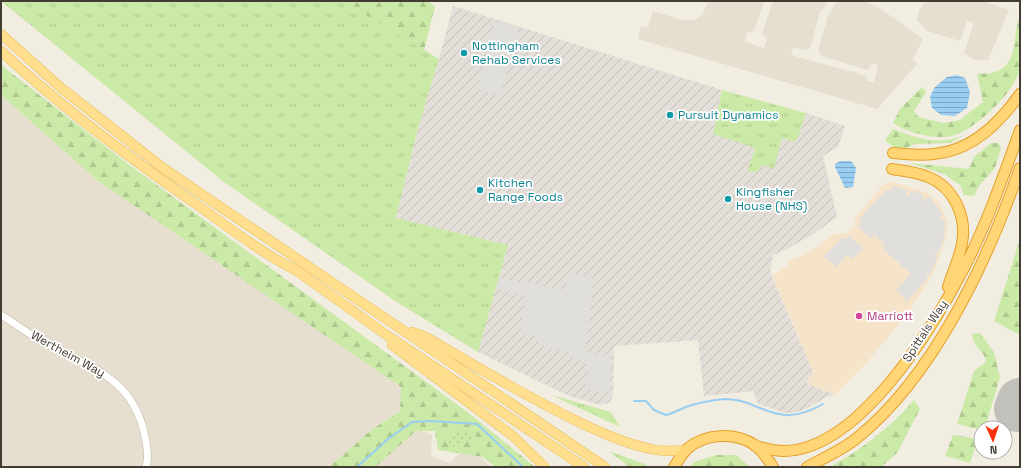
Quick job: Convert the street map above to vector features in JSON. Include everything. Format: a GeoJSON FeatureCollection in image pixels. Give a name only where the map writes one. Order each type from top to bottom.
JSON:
{"type":"FeatureCollection","features":[{"type":"Feature","properties":{"kind":"highway"},"geometry":{"type":"LineString","coordinates":[[893,153],[919,155],[934,154],[948,152],[964,146],[978,138],[998,121],[1020,94]]}},
{"type":"Feature","properties":{"kind":"highway","name":"Spittals Way"},"geometry":{"type":"LineString","coordinates":[[755,446],[784,451],[796,450],[816,443],[840,430],[870,405],[893,378],[914,350],[963,270],[980,232],[1020,130]]}},
{"type":"Feature","properties":{"kind":"highway","name":"Spittals Way"},"geometry":{"type":"LineString","coordinates":[[807,467],[838,451],[862,434],[889,407],[920,368],[956,312],[969,288],[993,238],[1020,168]]}},
{"type":"Feature","properties":{"kind":"highway"},"geometry":{"type":"LineString","coordinates":[[892,169],[913,172],[938,182],[952,195],[959,209],[964,230],[962,244],[942,306]]}},
{"type":"Feature","properties":{"kind":"highway"},"geometry":{"type":"LineString","coordinates":[[674,467],[687,450],[702,440],[720,436],[738,438],[755,446],[768,459],[773,467]]}},
{"type":"Feature","properties":{"kind":"main road"},"geometry":{"type":"LineString","coordinates":[[1,34],[60,87],[163,168],[605,467]]}},
{"type":"Feature","properties":{"kind":"main road"},"geometry":{"type":"LineString","coordinates":[[1,51],[54,96],[135,160],[224,224],[297,271],[388,336],[584,467]]}},
{"type":"Feature","properties":{"kind":"main road"},"geometry":{"type":"LineString","coordinates":[[284,264],[295,274],[513,436],[546,467]]}},
{"type":"Feature","properties":{"kind":"main road"},"geometry":{"type":"LineString","coordinates":[[398,327],[426,337],[542,403],[597,430],[634,445],[652,450],[687,450]]}},
{"type":"Feature","properties":{"kind":"street","name":"Wertheim Way"},"geometry":{"type":"LineString","coordinates":[[1,315],[44,342],[101,371],[118,384],[132,401],[142,422],[147,444],[146,467]]}},
{"type":"Feature","properties":{"kind":"shaded area"},"geometry":{"type":"Polygon","coordinates":[[[708,1],[764,1],[754,31],[747,33],[745,42],[764,48],[767,40],[762,33],[773,1],[827,1],[826,6],[820,12],[810,48],[803,50],[793,47],[791,55],[867,76],[867,81],[874,82],[878,65],[872,63],[868,70],[821,56],[818,50],[828,16],[837,1],[863,1],[878,7],[923,39],[913,59],[917,64],[877,109],[638,39],[641,26],[648,28],[653,11],[682,20],[695,20],[703,14],[708,1]]]}},
{"type":"Feature","properties":{"kind":"shaded area"},"geometry":{"type":"Polygon","coordinates":[[[926,1],[983,1],[1009,10],[988,60],[974,60],[964,53],[974,23],[967,21],[960,41],[927,31],[917,20],[919,10],[926,1]]]}},
{"type":"Feature","properties":{"kind":"shaded area"},"geometry":{"type":"Polygon","coordinates":[[[453,6],[722,90],[713,134],[755,148],[747,171],[782,138],[799,135],[806,113],[845,126],[838,147],[823,156],[837,217],[812,235],[773,255],[770,272],[813,372],[806,383],[835,395],[827,397],[806,409],[793,413],[786,413],[758,404],[753,391],[704,396],[698,340],[614,346],[613,396],[609,403],[600,405],[569,396],[478,352],[508,245],[396,218],[418,128],[453,6]]]}},
{"type":"Feature","properties":{"kind":"shaded area"},"geometry":{"type":"Polygon","coordinates":[[[495,22],[519,28],[500,96],[477,89],[495,22]]]}},
{"type":"Feature","properties":{"kind":"shaded area"},"geometry":{"type":"Polygon","coordinates":[[[1,95],[98,181],[402,387],[400,410],[371,430],[329,467],[1,467],[1,95]]]}},
{"type":"Feature","properties":{"kind":"shaded area"},"geometry":{"type":"Polygon","coordinates":[[[889,182],[926,192],[938,201],[948,224],[946,238],[934,272],[908,313],[868,361],[835,395],[806,383],[813,372],[772,275],[788,266],[787,262],[819,246],[833,235],[846,233],[855,224],[855,218],[883,185],[889,182]]]}},
{"type":"Feature","properties":{"kind":"shaded area"},"geometry":{"type":"Polygon","coordinates":[[[893,186],[907,190],[906,195],[909,196],[911,191],[924,195],[923,200],[925,201],[928,197],[932,199],[943,216],[938,218],[939,220],[944,219],[945,225],[945,233],[939,253],[935,251],[934,253],[938,255],[930,275],[926,274],[928,278],[907,301],[896,290],[911,274],[882,248],[885,245],[875,235],[871,238],[858,227],[862,223],[859,219],[887,189],[891,191],[893,186]]]}},
{"type":"Feature","properties":{"kind":"shaded area"},"geometry":{"type":"Polygon","coordinates":[[[850,236],[863,248],[852,259],[847,255],[836,267],[824,256],[843,237],[846,240],[850,236]]]}},
{"type":"Feature","properties":{"kind":"shaded area"},"geometry":{"type":"Polygon","coordinates":[[[568,272],[594,278],[585,352],[611,356],[609,393],[585,389],[589,368],[583,361],[572,358],[572,354],[538,345],[537,336],[520,334],[526,295],[497,289],[499,278],[565,290],[568,272]]]}},
{"type":"Feature","properties":{"kind":"shaded area"},"geometry":{"type":"Polygon","coordinates":[[[418,429],[432,435],[431,456],[450,463],[462,450],[477,454],[491,467],[374,467],[418,429]]]}},
{"type":"Feature","properties":{"kind":"green space"},"geometry":{"type":"Polygon","coordinates":[[[1,1],[345,1],[439,59],[418,128],[396,218],[508,245],[478,352],[395,301],[224,182],[1,1]]]}},
{"type":"Feature","properties":{"kind":"green space"},"geometry":{"type":"Polygon","coordinates":[[[343,1],[426,1],[435,6],[424,50],[343,1]]]}},
{"type":"Feature","properties":{"kind":"green space"},"geometry":{"type":"Polygon","coordinates":[[[1020,16],[1020,68],[1017,77],[994,108],[984,117],[964,131],[948,137],[915,133],[893,123],[900,109],[922,87],[926,92],[914,111],[918,117],[944,123],[960,120],[983,102],[977,74],[992,73],[1001,69],[1007,64],[1014,49],[1017,24],[1020,16]]]}},
{"type":"Feature","properties":{"kind":"green space"},"geometry":{"type":"Polygon","coordinates":[[[1,65],[128,164],[470,414],[535,467],[495,467],[483,457],[438,450],[435,431],[416,431],[375,467],[329,467],[371,430],[400,411],[401,387],[98,181],[1,95],[1,65]]]}},
{"type":"Feature","properties":{"kind":"green space"},"geometry":{"type":"Polygon","coordinates":[[[722,90],[806,113],[799,135],[795,142],[782,138],[774,169],[762,165],[757,172],[747,171],[755,148],[713,134],[722,90]]]}},
{"type":"Feature","properties":{"kind":"green space"},"geometry":{"type":"Polygon","coordinates":[[[893,129],[911,136],[928,140],[953,139],[963,136],[950,143],[915,144],[904,149],[895,148],[885,140],[893,129]]]}},
{"type":"Feature","properties":{"kind":"green space"},"geometry":{"type":"Polygon","coordinates":[[[991,143],[999,143],[1001,148],[995,168],[979,186],[974,196],[964,195],[960,185],[944,174],[909,163],[969,169],[974,157],[991,143]]]}},
{"type":"Feature","properties":{"kind":"green space"},"geometry":{"type":"Polygon","coordinates":[[[1020,239],[1020,335],[994,321],[1020,239]]]}},
{"type":"Feature","properties":{"kind":"green space"},"geometry":{"type":"Polygon","coordinates":[[[980,333],[994,352],[1000,377],[987,420],[973,420],[973,428],[957,424],[974,371],[986,362],[984,355],[974,343],[972,334],[980,333]]]}},
{"type":"Feature","properties":{"kind":"green space"},"geometry":{"type":"Polygon","coordinates":[[[551,395],[611,412],[620,427],[551,395]]]}},
{"type":"Feature","properties":{"kind":"green space"},"geometry":{"type":"Polygon","coordinates":[[[914,400],[920,409],[897,453],[881,467],[830,467],[875,437],[895,420],[914,400]]]}},
{"type":"Feature","properties":{"kind":"green space"},"geometry":{"type":"Polygon","coordinates":[[[458,431],[475,435],[476,438],[473,440],[463,441],[452,447],[447,441],[451,435],[458,431]]]}},
{"type":"Feature","properties":{"kind":"green space"},"geometry":{"type":"Polygon","coordinates":[[[953,435],[973,438],[973,454],[970,463],[945,456],[953,435]]]}},
{"type":"Feature","properties":{"kind":"green space"},"geometry":{"type":"Polygon","coordinates":[[[609,451],[647,465],[646,467],[629,467],[609,451]]]}},
{"type":"Feature","properties":{"kind":"green space"},"geometry":{"type":"Polygon","coordinates":[[[716,455],[736,455],[750,467],[690,467],[694,462],[716,455]]]}},
{"type":"Feature","properties":{"kind":"water"},"geometry":{"type":"Polygon","coordinates":[[[957,75],[965,78],[970,92],[967,108],[955,116],[941,115],[932,108],[930,96],[935,87],[947,77],[957,75]]]}},
{"type":"Feature","properties":{"kind":"water"},"geometry":{"type":"Polygon","coordinates":[[[840,161],[851,161],[856,168],[853,187],[845,188],[835,167],[835,164],[840,161]]]}},
{"type":"Feature","properties":{"kind":"waterway"},"geometry":{"type":"LineString","coordinates":[[634,401],[646,401],[654,410],[666,415],[696,404],[725,399],[741,401],[782,415],[805,412],[823,404]]}},
{"type":"Feature","properties":{"kind":"waterway"},"geometry":{"type":"LineString","coordinates":[[357,467],[388,439],[412,422],[430,421],[477,424],[523,467]]}},
{"type":"Feature","properties":{"kind":"runway"},"geometry":{"type":"LineString","coordinates":[[1017,409],[1020,401]]}},
{"type":"Feature","properties":{"kind":"place","name":"Nottingham Rehab Services"},"geometry":{"type":"Point","coordinates":[464,53]}},
{"type":"Feature","properties":{"kind":"place","name":"Pursuit Dynamics"},"geometry":{"type":"Point","coordinates":[670,115]}},
{"type":"Feature","properties":{"kind":"place","name":"Kitchen Range Foods"},"geometry":{"type":"Point","coordinates":[480,190]}},
{"type":"Feature","properties":{"kind":"place","name":"Kingfisher House (NHS)"},"geometry":{"type":"Point","coordinates":[728,199]}},
{"type":"Feature","properties":{"kind":"place","name":"Marriott"},"geometry":{"type":"Point","coordinates":[859,316]}}]}
